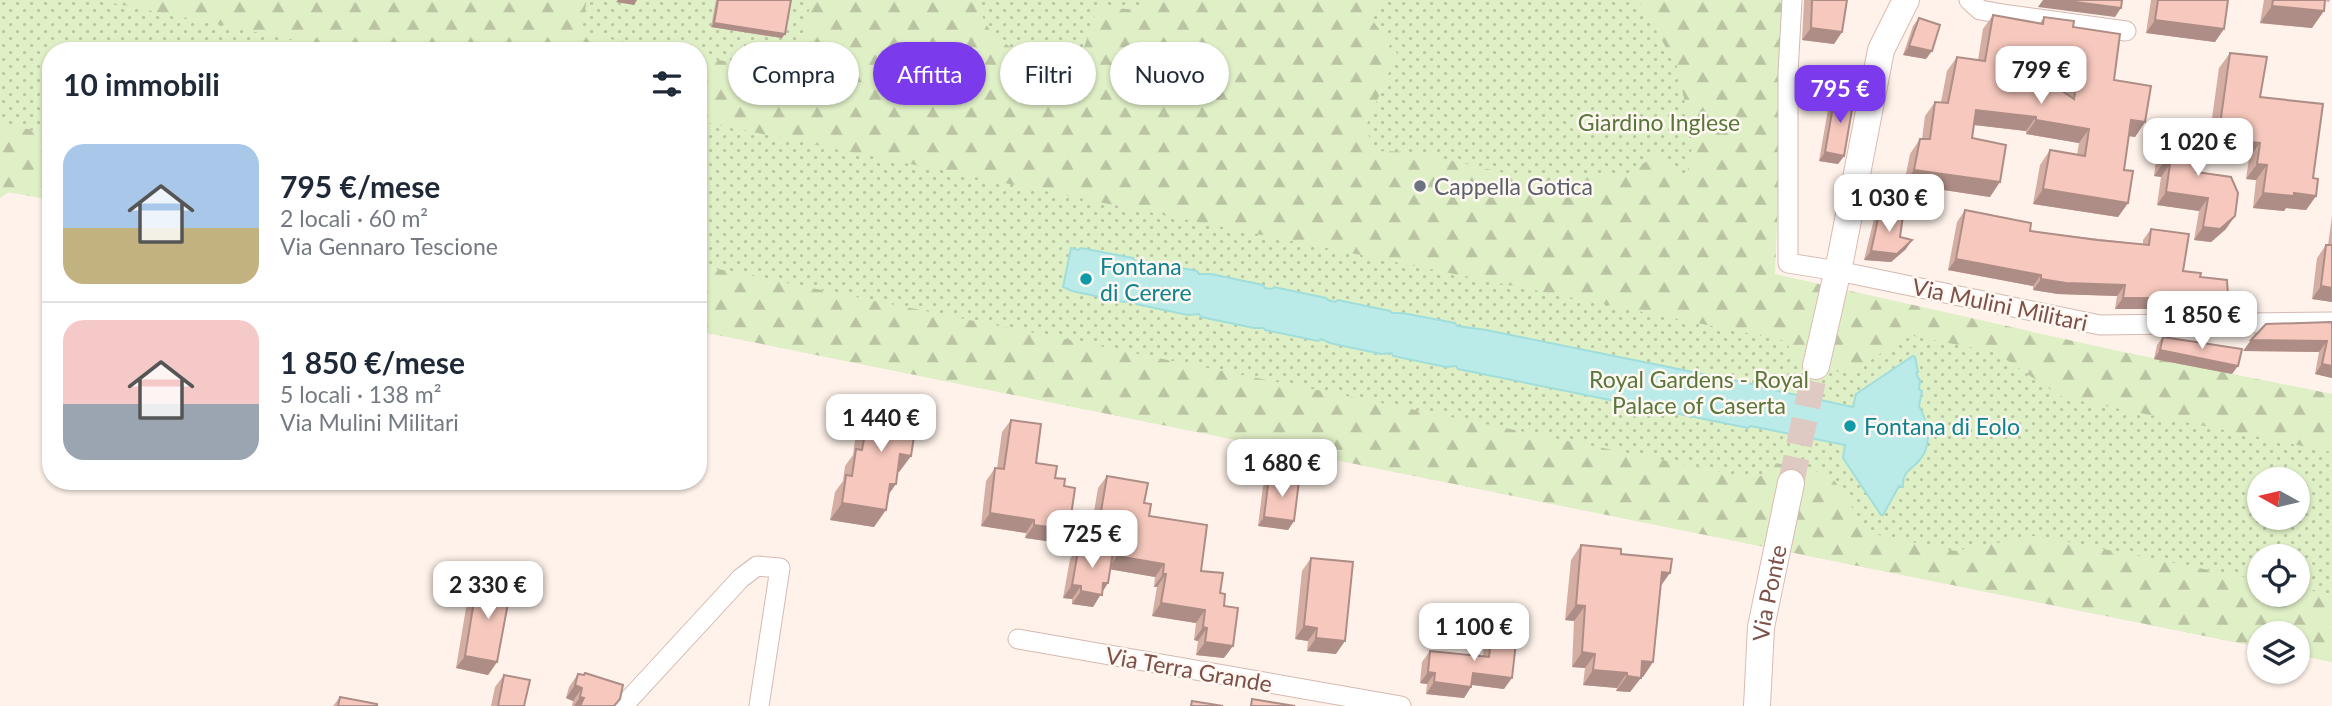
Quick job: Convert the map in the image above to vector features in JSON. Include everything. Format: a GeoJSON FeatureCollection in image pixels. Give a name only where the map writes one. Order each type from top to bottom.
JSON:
{"type":"FeatureCollection","features":[{"type":"Feature","properties":{"kind":"street","name":"Via Mulini Militari"},"geometry":{"type":"LineString","coordinates":[[1792,0],[1788,73],[1788,263],[2100,325],[2332,322]]}},
{"type":"Feature","properties":{"kind":"street"},"geometry":{"type":"LineString","coordinates":[[1816,366],[1838,271],[1881,50],[1906,0]]}},
{"type":"Feature","properties":{"kind":"street"},"geometry":{"type":"LineString","coordinates":[[1969,0],[1980,10],[2126,31]]}},
{"type":"Feature","properties":{"kind":"street","name":"Via Ponte"},"geometry":{"type":"LineString","coordinates":[[1757,706],[1761,627],[1791,483]]}},
{"type":"Feature","properties":{"kind":"street"},"geometry":{"type":"LineString","coordinates":[[623,706],[741,578],[757,566],[780,568],[759,706]]}},
{"type":"Feature","properties":{"kind":"street","name":"Via Terra Grande"},"geometry":{"type":"LineString","coordinates":[[1018,639],[1401,706]]}},
{"type":"Feature","properties":{"kind":"green space","name":"Royal Gardens - Royal Palace of Caserta"},"geometry":{"type":"Polygon","coordinates":[[[0,0],[1786,0],[1774,274],[2073,342],[2332,394],[2332,662],[2310,657],[2310,621],[2247,621],[2247,645],[707,333],[707,42],[42,42],[42,198],[9,192],[0,198],[0,0]]]}},
{"type":"Feature","properties":{"kind":"green space"},"geometry":{"type":"Polygon","coordinates":[[[98,0],[587,0],[580,33],[625,42],[305,42],[98,0]]]}},
{"type":"Feature","properties":{"kind":"green space"},"geometry":{"type":"Polygon","coordinates":[[[811,0],[974,0],[992,35],[1003,42],[1000,42],[1000,105],[1096,105],[1096,42],[1086,42],[1098,7],[1141,10],[1145,0],[1382,0],[1372,20],[1397,53],[1365,129],[1377,151],[1415,152],[1513,175],[1587,177],[1624,176],[1661,152],[1686,182],[1693,140],[1677,66],[1638,0],[1786,0],[1775,274],[2154,359],[2332,394],[2332,452],[2060,396],[1995,352],[1908,335],[1850,374],[1796,363],[1786,341],[707,123],[707,58],[728,62],[728,105],[859,105],[859,42],[803,42],[811,0]]]}},
{"type":"Feature","properties":{"kind":"green space"},"geometry":{"type":"Polygon","coordinates":[[[0,123],[42,132],[42,198],[9,192],[0,198],[0,123]]]}},
{"type":"Feature","properties":{"kind":"green space"},"geometry":{"type":"Polygon","coordinates":[[[707,267],[1757,479],[1775,463],[1830,474],[1869,533],[1955,551],[2032,536],[2043,537],[2247,578],[2247,607],[2310,607],[2310,590],[2332,595],[2332,662],[2310,657],[2310,621],[2247,621],[2247,645],[707,333],[707,267]]]}},
{"type":"Feature","properties":{"kind":"water"},"geometry":{"type":"Polygon","coordinates":[[[1071,248],[1197,271],[1199,274],[1211,274],[1335,302],[1338,300],[1392,313],[1455,323],[1457,326],[1757,385],[1853,407],[1856,394],[1913,356],[1920,381],[1919,389],[1922,391],[1919,406],[1927,428],[1927,443],[1922,457],[1905,476],[1903,487],[1899,486],[1881,515],[1843,458],[1845,445],[1751,426],[1748,428],[1458,369],[1456,366],[1446,367],[1393,356],[1392,353],[1381,354],[1321,339],[1318,341],[1201,317],[1199,314],[1188,315],[1136,304],[1134,301],[1124,302],[1072,291],[1063,287],[1071,248]]]}},
{"type":"Feature","properties":{"kind":"building"},"geometry":{"type":"Polygon","coordinates":[[[718,0],[791,0],[785,34],[714,23],[718,0]]]}},
{"type":"Feature","properties":{"kind":"building"},"geometry":{"type":"Polygon","coordinates":[[[1812,0],[1847,0],[1842,32],[1811,28],[1812,0]]]}},
{"type":"Feature","properties":{"kind":"building"},"geometry":{"type":"Polygon","coordinates":[[[2060,0],[2122,0],[2121,8],[2060,0]]]}},
{"type":"Feature","properties":{"kind":"building"},"geometry":{"type":"Polygon","coordinates":[[[2158,0],[2228,0],[2224,29],[2155,20],[2158,0]]]}},
{"type":"Feature","properties":{"kind":"building"},"geometry":{"type":"Polygon","coordinates":[[[2273,0],[2325,0],[2324,11],[2272,6],[2273,0]]]}},
{"type":"Feature","properties":{"kind":"building"},"geometry":{"type":"Polygon","coordinates":[[[1993,15],[2043,24],[2044,17],[2074,21],[2073,27],[2120,34],[2114,80],[2151,86],[2145,122],[2131,120],[2124,170],[2133,171],[2128,203],[2043,189],[2050,150],[2085,156],[2089,129],[2036,120],[2036,117],[1976,110],[1972,138],[2006,145],[2000,182],[1914,170],[1920,139],[1930,139],[1935,102],[1948,103],[1957,57],[1985,61],[1993,15]],[[2042,53],[2042,83],[2055,86],[2074,99],[2080,59],[2042,53]]]}},
{"type":"Feature","properties":{"kind":"building"},"geometry":{"type":"Polygon","coordinates":[[[1919,18],[1940,25],[1932,51],[1909,46],[1919,18]]]}},
{"type":"Feature","properties":{"kind":"building"},"geometry":{"type":"Polygon","coordinates":[[[2230,53],[2267,57],[2260,97],[2323,104],[2313,178],[2318,179],[2316,196],[2263,193],[2267,165],[2257,164],[2260,143],[2218,139],[2230,53]]]}},
{"type":"Feature","properties":{"kind":"building"},"geometry":{"type":"Polygon","coordinates":[[[1835,95],[1854,98],[1844,156],[1825,152],[1835,95]]]}},
{"type":"Feature","properties":{"kind":"building"},"geometry":{"type":"Polygon","coordinates":[[[2167,128],[2202,132],[2196,172],[2231,177],[2238,193],[2235,216],[2220,229],[2203,227],[2208,198],[2166,192],[2170,164],[2163,163],[2167,128]]]}},
{"type":"Feature","properties":{"kind":"building"},"geometry":{"type":"Polygon","coordinates":[[[1880,210],[1903,215],[1900,237],[1912,240],[1897,254],[1871,251],[1880,210]]]}},
{"type":"Feature","properties":{"kind":"building"},"geometry":{"type":"Polygon","coordinates":[[[1965,210],[2031,223],[2030,231],[2097,240],[2149,245],[2151,229],[2189,234],[2183,271],[2201,273],[2200,277],[2227,280],[2228,296],[2123,298],[2125,285],[2066,283],[2041,279],[2041,275],[1956,259],[1965,210]]]}},
{"type":"Feature","properties":{"kind":"building"},"geometry":{"type":"Polygon","coordinates":[[[2326,245],[2332,245],[2332,288],[2321,286],[2326,245]]]}},
{"type":"Feature","properties":{"kind":"building"},"geometry":{"type":"Polygon","coordinates":[[[2332,322],[2332,366],[2322,364],[2327,341],[2251,340],[2266,324],[2332,322]]]}},
{"type":"Feature","properties":{"kind":"building"},"geometry":{"type":"Polygon","coordinates":[[[2163,337],[2242,349],[2238,366],[2160,350],[2163,337]]]}},
{"type":"Feature","properties":{"kind":"building"},"geometry":{"type":"Polygon","coordinates":[[[877,397],[919,403],[911,456],[900,454],[896,484],[890,484],[886,510],[842,503],[846,475],[852,476],[856,449],[862,450],[867,423],[873,424],[877,397]]]}},
{"type":"Feature","properties":{"kind":"building"},"geometry":{"type":"Polygon","coordinates":[[[1011,420],[1041,424],[1036,463],[1057,466],[1055,478],[1065,479],[1064,486],[1075,488],[1069,530],[1034,525],[1034,520],[990,513],[995,468],[1004,469],[1011,420]]]}},
{"type":"Feature","properties":{"kind":"building"},"geometry":{"type":"Polygon","coordinates":[[[1107,476],[1148,483],[1144,503],[1151,504],[1149,516],[1207,525],[1201,571],[1223,573],[1220,593],[1225,594],[1224,606],[1238,608],[1233,646],[1205,642],[1205,610],[1161,603],[1166,574],[1163,574],[1164,564],[1117,556],[1123,521],[1100,517],[1107,476]]]}},
{"type":"Feature","properties":{"kind":"building"},"geometry":{"type":"Polygon","coordinates":[[[1269,477],[1299,481],[1294,521],[1264,517],[1269,477]]]}},
{"type":"Feature","properties":{"kind":"building"},"geometry":{"type":"Polygon","coordinates":[[[1581,545],[1621,549],[1621,554],[1672,559],[1670,573],[1662,572],[1653,662],[1642,661],[1641,678],[1627,676],[1627,673],[1593,670],[1595,654],[1582,652],[1585,606],[1576,605],[1581,545]]]}},
{"type":"Feature","properties":{"kind":"building"},"geometry":{"type":"Polygon","coordinates":[[[1079,546],[1113,552],[1108,583],[1103,583],[1102,595],[1081,591],[1081,586],[1072,585],[1079,546]]]}},
{"type":"Feature","properties":{"kind":"building"},"geometry":{"type":"Polygon","coordinates":[[[1311,558],[1353,562],[1345,641],[1316,638],[1317,628],[1304,626],[1311,558]]]}},
{"type":"Feature","properties":{"kind":"building"},"geometry":{"type":"Polygon","coordinates":[[[483,578],[509,583],[497,662],[465,656],[475,595],[479,595],[483,578]]]}},
{"type":"Feature","properties":{"kind":"building"},"geometry":{"type":"Polygon","coordinates":[[[1492,631],[1508,633],[1507,641],[1516,642],[1512,678],[1473,673],[1471,687],[1434,682],[1435,673],[1428,672],[1430,651],[1489,657],[1492,631]]]}},
{"type":"Feature","properties":{"kind":"building"},"geometry":{"type":"Polygon","coordinates":[[[585,673],[623,685],[620,699],[614,706],[580,706],[584,698],[580,697],[582,688],[575,685],[578,674],[585,673]]]}},
{"type":"Feature","properties":{"kind":"building"},"geometry":{"type":"Polygon","coordinates":[[[504,675],[530,680],[524,706],[498,706],[504,675]]]}},
{"type":"Feature","properties":{"kind":"building"},"geometry":{"type":"Polygon","coordinates":[[[340,697],[377,704],[377,706],[338,706],[340,697]]]}},
{"type":"Feature","properties":{"kind":"building"},"geometry":{"type":"Polygon","coordinates":[[[1252,699],[1295,706],[1251,706],[1252,699]]]}},
{"type":"Feature","properties":{"kind":"building"},"geometry":{"type":"Polygon","coordinates":[[[1192,701],[1223,706],[1191,706],[1192,701]]]}},
{"type":"Feature","properties":{"kind":"tunnel"},"geometry":{"type":"LineString","coordinates":[[1791,483],[1816,366]]}},
{"type":"Feature","properties":{"kind":"place","name":"Cappella Gotica"},"geometry":{"type":"Point","coordinates":[1420,186]}},
{"type":"Feature","properties":{"kind":"place","name":"Fontana di Cerere"},"geometry":{"type":"Point","coordinates":[1086,279]}},
{"type":"Feature","properties":{"kind":"place","name":"Fontana di Eolo"},"geometry":{"type":"Point","coordinates":[1850,426]}},
{"type":"Feature","properties":{"kind":"park label","name":"Giardino Inglese"},"geometry":{"type":"Point","coordinates":[1659,122]}}]}
